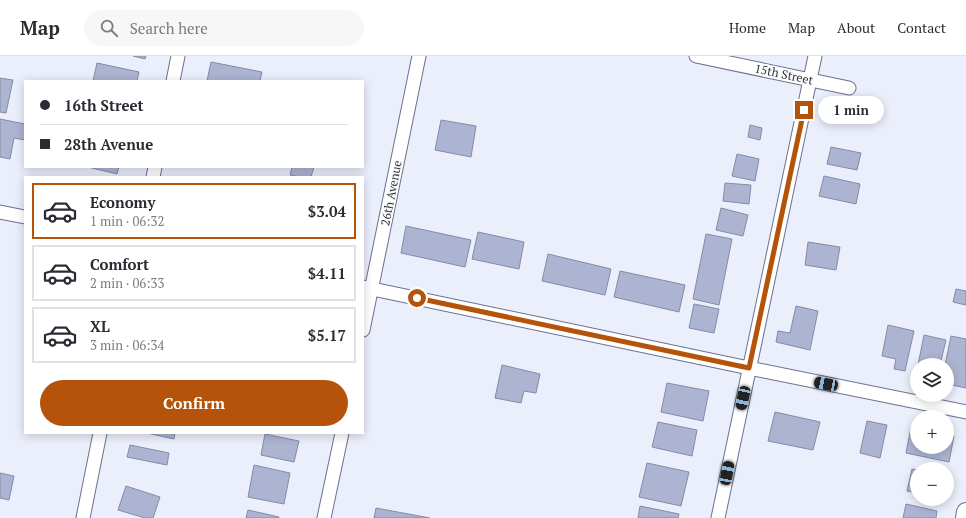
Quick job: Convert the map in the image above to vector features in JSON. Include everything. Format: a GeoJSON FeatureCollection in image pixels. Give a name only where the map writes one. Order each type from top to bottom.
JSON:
{"type":"FeatureCollection","features":[{"type":"Feature","properties":{"kind":"street"},"geometry":{"type":"LineString","coordinates":[[173,80],[178,56]]}},
{"type":"Feature","properties":{"kind":"street","name":"26th Avenue"},"geometry":{"type":"LineString","coordinates":[[364,320],[367,288],[419,56]]}},
{"type":"Feature","properties":{"kind":"street","name":"15th Street"},"geometry":{"type":"LineString","coordinates":[[696,56],[848,88]]}},
{"type":"Feature","properties":{"kind":"street"},"geometry":{"type":"LineString","coordinates":[[718,518],[815,56]]}},
{"type":"Feature","properties":{"kind":"street"},"geometry":{"type":"LineString","coordinates":[[0,212],[24,217]]}},
{"type":"Feature","properties":{"kind":"street"},"geometry":{"type":"LineString","coordinates":[[367,288],[966,412]]}},
{"type":"Feature","properties":{"kind":"street"},"geometry":{"type":"LineString","coordinates":[[83,518],[100,434]]}},
{"type":"Feature","properties":{"kind":"street"},"geometry":{"type":"LineString","coordinates":[[324,518],[342,434]]}},
{"type":"Feature","properties":{"kind":"street"},"geometry":{"type":"LineString","coordinates":[[965,518],[966,512]]}},
{"type":"Feature","properties":{"kind":"building"},"geometry":{"type":"Polygon","coordinates":[[[133,56],[146,56],[145,59],[133,56]]]}},
{"type":"Feature","properties":{"kind":"building"},"geometry":{"type":"Polygon","coordinates":[[[211,62],[262,72],[260,80],[207,80],[211,62]]]}},
{"type":"Feature","properties":{"kind":"building"},"geometry":{"type":"Polygon","coordinates":[[[97,63],[139,72],[137,80],[93,80],[97,63]]]}},
{"type":"Feature","properties":{"kind":"building"},"geometry":{"type":"Polygon","coordinates":[[[0,78],[13,80],[6,113],[0,112],[0,78]]]}},
{"type":"Feature","properties":{"kind":"building"},"geometry":{"type":"Polygon","coordinates":[[[0,119],[24,124],[24,140],[14,138],[10,159],[0,157],[0,119]]]}},
{"type":"Feature","properties":{"kind":"building"},"geometry":{"type":"Polygon","coordinates":[[[441,120],[476,126],[471,157],[435,150],[441,120]]]}},
{"type":"Feature","properties":{"kind":"building"},"geometry":{"type":"Polygon","coordinates":[[[750,125],[762,128],[760,140],[748,137],[750,125]]]}},
{"type":"Feature","properties":{"kind":"building"},"geometry":{"type":"Polygon","coordinates":[[[831,147],[861,153],[857,170],[827,164],[831,147]]]}},
{"type":"Feature","properties":{"kind":"building"},"geometry":{"type":"Polygon","coordinates":[[[737,154],[759,159],[755,181],[732,176],[737,154]]]}},
{"type":"Feature","properties":{"kind":"building"},"geometry":{"type":"Polygon","coordinates":[[[92,168],[119,168],[117,174],[92,168]]]}},
{"type":"Feature","properties":{"kind":"building"},"geometry":{"type":"Polygon","coordinates":[[[292,168],[314,168],[311,176],[290,175],[292,168]]]}},
{"type":"Feature","properties":{"kind":"building"},"geometry":{"type":"Polygon","coordinates":[[[824,176],[860,184],[856,204],[819,196],[824,176]]]}},
{"type":"Feature","properties":{"kind":"building"},"geometry":{"type":"Polygon","coordinates":[[[725,183],[751,185],[749,204],[723,201],[725,183]]]}},
{"type":"Feature","properties":{"kind":"building"},"geometry":{"type":"Polygon","coordinates":[[[721,208],[748,215],[743,236],[716,230],[721,208]]]}},
{"type":"Feature","properties":{"kind":"building"},"geometry":{"type":"Polygon","coordinates":[[[406,226],[471,240],[465,267],[401,253],[406,226]]]}},
{"type":"Feature","properties":{"kind":"building"},"geometry":{"type":"Polygon","coordinates":[[[478,232],[524,242],[519,269],[472,259],[478,232]]]}},
{"type":"Feature","properties":{"kind":"building"},"geometry":{"type":"Polygon","coordinates":[[[706,234],[732,239],[719,305],[693,299],[706,234]]]}},
{"type":"Feature","properties":{"kind":"building"},"geometry":{"type":"Polygon","coordinates":[[[808,242],[840,247],[836,270],[805,265],[808,242]]]}},
{"type":"Feature","properties":{"kind":"building"},"geometry":{"type":"Polygon","coordinates":[[[548,254],[611,269],[605,295],[542,281],[548,254]]]}},
{"type":"Feature","properties":{"kind":"building"},"geometry":{"type":"Polygon","coordinates":[[[620,271],[685,285],[679,312],[614,297],[620,271]]]}},
{"type":"Feature","properties":{"kind":"building"},"geometry":{"type":"Polygon","coordinates":[[[956,289],[966,291],[966,305],[953,302],[956,289]]]}},
{"type":"Feature","properties":{"kind":"building"},"geometry":{"type":"Polygon","coordinates":[[[694,304],[719,309],[714,333],[689,328],[694,304]]]}},
{"type":"Feature","properties":{"kind":"building"},"geometry":{"type":"Polygon","coordinates":[[[796,306],[818,311],[810,350],[776,342],[778,331],[790,333],[796,306]]]}},
{"type":"Feature","properties":{"kind":"building"},"geometry":{"type":"Polygon","coordinates":[[[888,325],[914,331],[905,371],[894,369],[896,359],[882,356],[888,325]]]}},
{"type":"Feature","properties":{"kind":"building"},"geometry":{"type":"Polygon","coordinates":[[[924,335],[946,340],[942,358],[919,358],[924,335]]]}},
{"type":"Feature","properties":{"kind":"building"},"geometry":{"type":"Polygon","coordinates":[[[951,336],[966,339],[966,388],[954,385],[954,358],[946,358],[951,336]]]}},
{"type":"Feature","properties":{"kind":"building"},"geometry":{"type":"Polygon","coordinates":[[[502,365],[540,374],[536,393],[524,391],[521,403],[495,398],[502,365]]]}},
{"type":"Feature","properties":{"kind":"building"},"geometry":{"type":"Polygon","coordinates":[[[667,383],[709,391],[703,421],[661,412],[667,383]]]}},
{"type":"Feature","properties":{"kind":"building"},"geometry":{"type":"Polygon","coordinates":[[[775,412],[820,422],[813,450],[768,441],[775,412]]]}},
{"type":"Feature","properties":{"kind":"building"},"geometry":{"type":"Polygon","coordinates":[[[867,421],[887,425],[880,458],[860,453],[867,421]]]}},
{"type":"Feature","properties":{"kind":"building"},"geometry":{"type":"Polygon","coordinates":[[[658,422],[697,430],[692,456],[652,447],[658,422]]]}},
{"type":"Feature","properties":{"kind":"building"},"geometry":{"type":"Polygon","coordinates":[[[910,432],[910,454],[906,453],[910,432]]]}},
{"type":"Feature","properties":{"kind":"building"},"geometry":{"type":"Polygon","coordinates":[[[152,434],[175,434],[174,439],[152,434]]]}},
{"type":"Feature","properties":{"kind":"building"},"geometry":{"type":"Polygon","coordinates":[[[265,434],[299,441],[294,462],[261,455],[265,434]]]}},
{"type":"Feature","properties":{"kind":"building"},"geometry":{"type":"Polygon","coordinates":[[[130,445],[169,453],[167,465],[127,457],[130,445]]]}},
{"type":"Feature","properties":{"kind":"building"},"geometry":{"type":"Polygon","coordinates":[[[911,454],[951,454],[949,462],[911,454]]]}},
{"type":"Feature","properties":{"kind":"building"},"geometry":{"type":"Polygon","coordinates":[[[647,463],[689,472],[681,506],[639,497],[647,463]]]}},
{"type":"Feature","properties":{"kind":"building"},"geometry":{"type":"Polygon","coordinates":[[[254,465],[290,473],[284,504],[248,497],[254,465]]]}},
{"type":"Feature","properties":{"kind":"building"},"geometry":{"type":"Polygon","coordinates":[[[0,473],[14,476],[9,500],[0,498],[0,473]]]}},
{"type":"Feature","properties":{"kind":"building"},"geometry":{"type":"Polygon","coordinates":[[[910,478],[910,492],[907,491],[910,478]]]}},
{"type":"Feature","properties":{"kind":"building"},"geometry":{"type":"Polygon","coordinates":[[[126,486],[160,497],[153,518],[145,518],[118,510],[126,486]]]}},
{"type":"Feature","properties":{"kind":"building"},"geometry":{"type":"Polygon","coordinates":[[[906,504],[937,511],[936,518],[903,518],[906,504]]]}},
{"type":"Feature","properties":{"kind":"building"},"geometry":{"type":"Polygon","coordinates":[[[640,506],[679,514],[678,518],[638,518],[640,506]]]}},
{"type":"Feature","properties":{"kind":"building"},"geometry":{"type":"Polygon","coordinates":[[[376,508],[430,518],[374,518],[376,508]]]}},
{"type":"Feature","properties":{"kind":"building"},"geometry":{"type":"Polygon","coordinates":[[[248,510],[279,517],[279,518],[246,518],[248,510]]]}},
{"type":"Feature","properties":{"kind":"route"},"geometry":{"type":"LineString","coordinates":[[417,298],[749,368],[804,110]]}}]}
